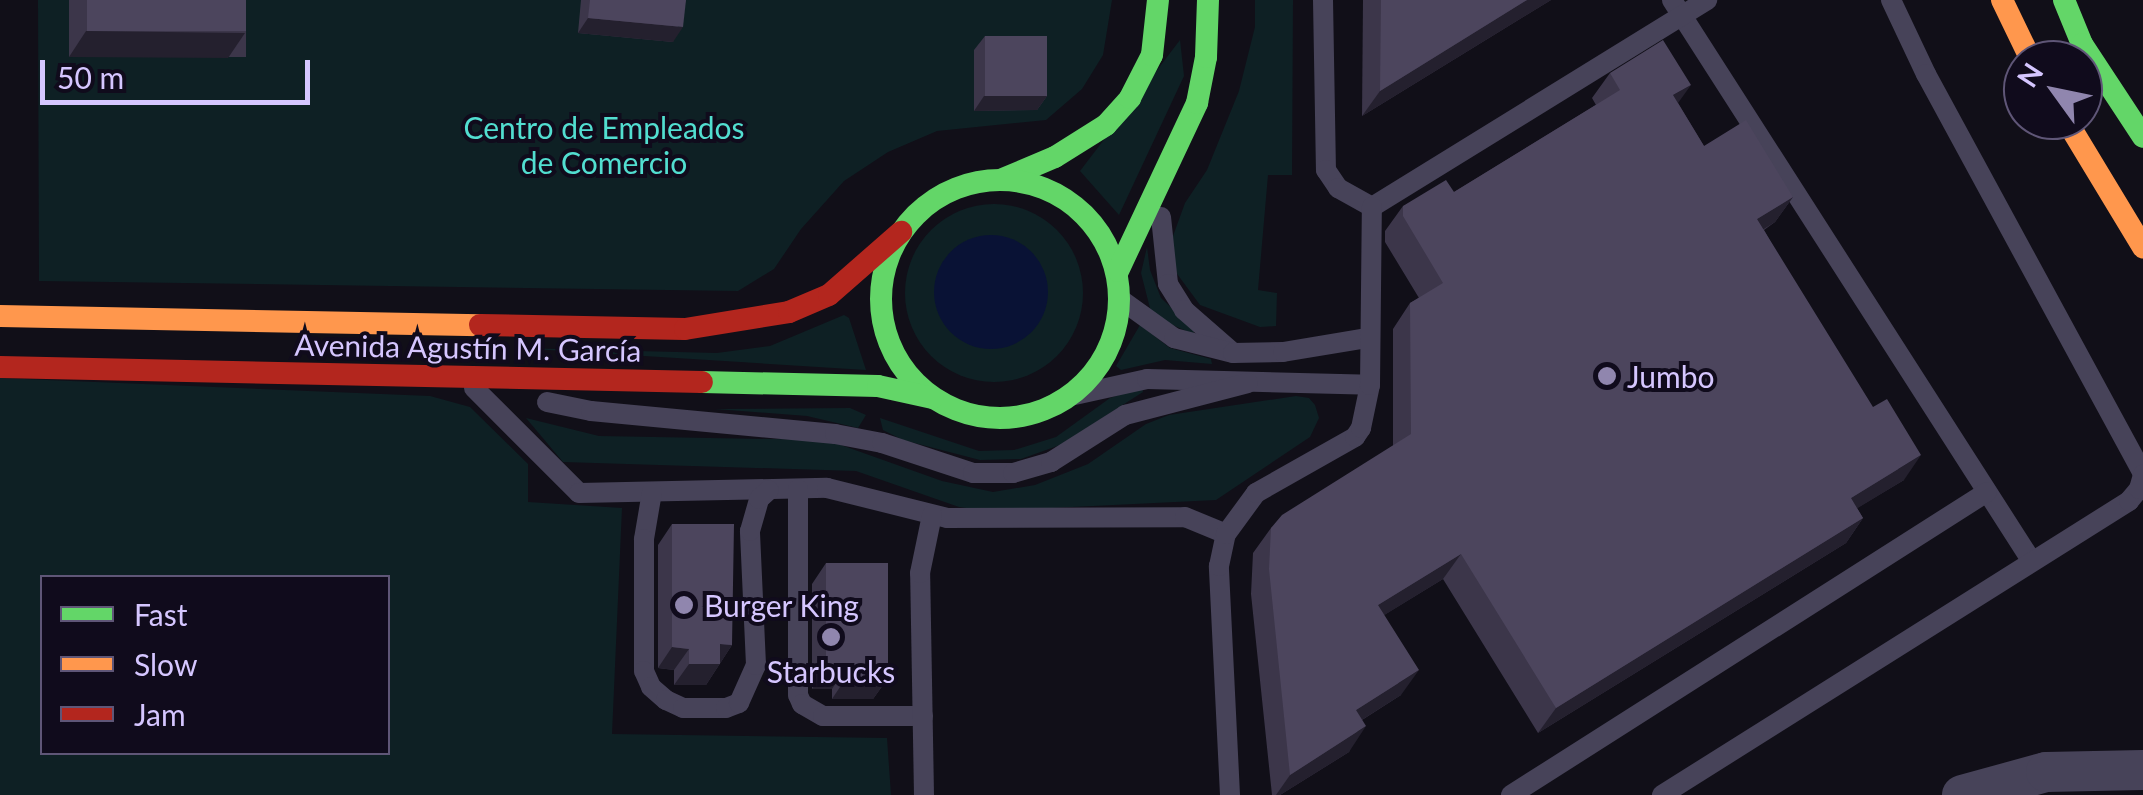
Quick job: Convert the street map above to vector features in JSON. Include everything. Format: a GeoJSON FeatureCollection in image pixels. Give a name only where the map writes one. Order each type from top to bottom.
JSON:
{"type":"FeatureCollection","features":[{"type":"Feature","properties":{"kind":"main road"},"geometry":{"type":"LineString","coordinates":[[1003,179],[1054,157],[1106,126],[1130,98],[1152,55],[1158,0]]}},
{"type":"Feature","properties":{"kind":"main road"},"geometry":{"type":"LineString","coordinates":[[1118,272],[1196,103],[1206,57],[1208,0]]}},
{"type":"Feature","properties":{"kind":"main road"},"geometry":{"type":"LineString","coordinates":[[2002,0],[2021,40]]}},
{"type":"Feature","properties":{"kind":"main road"},"geometry":{"type":"LineString","coordinates":[[2064,0],[2082,44],[2143,137]]}},
{"type":"Feature","properties":{"kind":"main road"},"geometry":{"type":"LineString","coordinates":[[2078,140],[2143,248]]}},
{"type":"Feature","properties":{"kind":"main road"},"geometry":{"type":"LineString","coordinates":[[1003,179],[1032,182],[1082,211],[1101,233],[1118,272],[1120,298],[1113,338],[1096,370],[1070,396],[1037,413],[1002,419],[966,414],[932,398],[906,373],[887,340],[880,303],[885,266],[901,232],[928,203],[964,184],[1003,179]]}},
{"type":"Feature","properties":{"kind":"main road","name":"Avenida Agustín M. García"},"geometry":{"type":"LineString","coordinates":[[0,316],[685,329],[789,312],[816,301],[829,295],[901,232]]}},
{"type":"Feature","properties":{"kind":"main road","name":"Avenida Agustín M. García"},"geometry":{"type":"LineString","coordinates":[[0,368],[878,386],[932,398]]}},
{"type":"Feature","properties":{"kind":"street"},"geometry":{"type":"LineString","coordinates":[[1962,795],[2046,772],[2143,770]]}},
{"type":"Feature","properties":{"kind":"lane"},"geometry":{"type":"LineString","coordinates":[[1323,0],[1326,170],[1338,188],[1372,207]]}},
{"type":"Feature","properties":{"kind":"lane"},"geometry":{"type":"LineString","coordinates":[[1372,207],[1678,8],[1706,0]]}},
{"type":"Feature","properties":{"kind":"lane"},"geometry":{"type":"LineString","coordinates":[[1662,795],[2129,501],[2140,489],[2143,474],[1926,74],[1891,0]]}},
{"type":"Feature","properties":{"kind":"lane"},"geometry":{"type":"LineString","coordinates":[[1678,8],[2031,560]]}},
{"type":"Feature","properties":{"kind":"lane"},"geometry":{"type":"LineString","coordinates":[[1166,173],[1160,229],[1168,284],[1184,310],[1233,353]]}},
{"type":"Feature","properties":{"kind":"lane"},"geometry":{"type":"LineString","coordinates":[[1230,795],[1219,566],[1226,534],[1256,493],[1355,436],[1361,428],[1370,385],[1372,207]]}},
{"type":"Feature","properties":{"kind":"lane"},"geometry":{"type":"LineString","coordinates":[[1120,298],[1174,338],[1233,353],[1283,352],[1368,338]]}},
{"type":"Feature","properties":{"kind":"lane"},"geometry":{"type":"LineString","coordinates":[[422,376],[591,410],[835,434],[882,443],[973,473],[1013,473],[1051,462],[1126,415],[1248,383]]}},
{"type":"Feature","properties":{"kind":"lane"},"geometry":{"type":"LineString","coordinates":[[1070,396],[1147,379],[1370,385]]}},
{"type":"Feature","properties":{"kind":"lane"},"geometry":{"type":"LineString","coordinates":[[472,386],[580,493],[827,488],[932,516],[1185,517],[1226,534]]}},
{"type":"Feature","properties":{"kind":"lane"},"geometry":{"type":"LineString","coordinates":[[798,489],[798,695],[802,704],[822,716],[923,716]]}},
{"type":"Feature","properties":{"kind":"lane"},"geometry":{"type":"LineString","coordinates":[[652,492],[644,539],[644,671],[652,688],[666,700],[698,708],[738,703],[750,686],[756,665],[750,531],[759,499],[768,490]]}},
{"type":"Feature","properties":{"kind":"lane"},"geometry":{"type":"LineString","coordinates":[[1511,795],[1987,492]]}},
{"type":"Feature","properties":{"kind":"lane"},"geometry":{"type":"LineString","coordinates":[[924,795],[920,574],[932,516]]}},
{"type":"Feature","properties":{"kind":"green space","name":"Centro de Empleados de Comercio"},"geometry":{"type":"Polygon","coordinates":[[[38,0],[1112,0],[1103,55],[1082,89],[1046,120],[937,131],[888,152],[844,181],[801,229],[774,269],[738,291],[39,281],[38,0]]]}},
{"type":"Feature","properties":{"kind":"green space"},"geometry":{"type":"Polygon","coordinates":[[[1255,0],[1293,0],[1292,175],[1268,175],[1258,290],[1277,293],[1276,326],[1260,327],[1200,305],[1172,267],[1173,236],[1185,203],[1207,170],[1239,91],[1255,27],[1255,0]]]}},
{"type":"Feature","properties":{"kind":"green space"},"geometry":{"type":"Polygon","coordinates":[[[1180,40],[1184,76],[1119,215],[1080,171],[1180,40]]]}},
{"type":"Feature","properties":{"kind":"green space"},"geometry":{"type":"Polygon","coordinates":[[[994,204],[1028,211],[1057,230],[1076,259],[1083,293],[1076,327],[1057,356],[1028,375],[994,382],[960,375],[931,356],[912,327],[905,293],[912,259],[931,230],[960,211],[994,204]]]}},
{"type":"Feature","properties":{"kind":"green space"},"geometry":{"type":"Polygon","coordinates":[[[1147,247],[1150,270],[1161,298],[1195,330],[1193,334],[1152,316],[1141,273],[1147,247]]]}},
{"type":"Feature","properties":{"kind":"green space"},"geometry":{"type":"Polygon","coordinates":[[[844,315],[849,318],[866,370],[517,348],[717,353],[770,346],[844,315]]]}},
{"type":"Feature","properties":{"kind":"green space"},"geometry":{"type":"Polygon","coordinates":[[[1140,325],[1170,348],[1211,359],[1212,364],[1165,360],[1121,370],[1116,366],[1140,325]]]}},
{"type":"Feature","properties":{"kind":"green space"},"geometry":{"type":"Polygon","coordinates":[[[0,378],[430,396],[470,407],[528,464],[528,502],[622,508],[612,734],[887,738],[891,795],[0,795],[0,378]]]}},
{"type":"Feature","properties":{"kind":"green space"},"geometry":{"type":"Polygon","coordinates":[[[1142,387],[1143,392],[1060,445],[1021,459],[980,460],[903,440],[883,430],[880,418],[979,451],[1014,450],[1056,437],[1110,398],[1142,387]]]}},
{"type":"Feature","properties":{"kind":"green space"},"geometry":{"type":"Polygon","coordinates":[[[1296,396],[1309,398],[1315,405],[1319,418],[1310,437],[1216,500],[988,511],[959,507],[856,471],[563,462],[526,418],[599,436],[827,440],[942,481],[993,492],[1035,485],[1088,464],[1146,424],[1169,415],[1296,396]]]}},
{"type":"Feature","properties":{"kind":"green space"},"geometry":{"type":"Polygon","coordinates":[[[850,408],[866,415],[858,428],[807,416],[715,409],[850,408]]]}},
{"type":"Feature","properties":{"kind":"water"},"geometry":{"type":"Polygon","coordinates":[[[991,235],[1013,239],[1032,251],[1044,270],[1048,292],[1044,314],[1032,333],[1013,345],[991,349],[969,345],[950,333],[938,314],[934,292],[938,270],[950,251],[969,239],[991,235]]]}},
{"type":"Feature","properties":{"kind":"building"},"geometry":{"type":"Polygon","coordinates":[[[87,0],[246,0],[246,31],[87,31],[87,0]]]}},
{"type":"Feature","properties":{"kind":"building"},"geometry":{"type":"Polygon","coordinates":[[[590,0],[686,0],[683,27],[588,18],[590,0]]]}},
{"type":"Feature","properties":{"kind":"building"},"geometry":{"type":"Polygon","coordinates":[[[1381,0],[1527,0],[1380,91],[1381,0]]]}},
{"type":"Feature","properties":{"kind":"building"},"geometry":{"type":"Polygon","coordinates":[[[985,36],[1047,36],[1047,96],[985,96],[985,36]]]}},
{"type":"Feature","properties":{"kind":"building","name":"Jumbo"},"geometry":{"type":"Polygon","coordinates":[[[1663,40],[1691,85],[1673,95],[1704,146],[1746,120],[1793,197],[1757,219],[1873,407],[1887,399],[1921,455],[1851,498],[1863,518],[1556,708],[1461,554],[1378,605],[1419,670],[1356,710],[1366,726],[1290,775],[1269,569],[1271,528],[1282,515],[1411,434],[1410,303],[1443,283],[1403,216],[1403,206],[1446,180],[1454,192],[1620,90],[1610,73],[1663,40]]]}},
{"type":"Feature","properties":{"kind":"building"},"geometry":{"type":"Polygon","coordinates":[[[672,524],[734,524],[732,645],[720,644],[720,664],[689,664],[689,649],[672,647],[672,524]]]}},
{"type":"Feature","properties":{"kind":"building"},"geometry":{"type":"Polygon","coordinates":[[[826,563],[888,563],[888,678],[846,678],[846,668],[826,668],[826,563]]]}},
{"type":"Feature","properties":{"kind":"traffic: fast"},"geometry":{"type":"LineString","coordinates":[[1003,179],[1055,157],[1106,125],[1130,98],[1152,55],[1158,0]]}},
{"type":"Feature","properties":{"kind":"traffic: fast"},"geometry":{"type":"LineString","coordinates":[[1118,271],[1197,103],[1206,57],[1208,0]]}},
{"type":"Feature","properties":{"kind":"traffic: fast"},"geometry":{"type":"LineString","coordinates":[[2064,0],[2082,44],[2143,137]]}},
{"type":"Feature","properties":{"kind":"traffic: fast"},"geometry":{"type":"LineString","coordinates":[[1000,180],[1046,189],[1084,215],[1110,253],[1119,299],[1110,345],[1084,383],[1046,409],[1000,418],[954,409],[916,383],[890,345],[881,299],[890,253],[916,215],[954,189],[1000,180]]}},
{"type":"Feature","properties":{"kind":"traffic: fast"},"geometry":{"type":"LineString","coordinates":[[702,382],[878,386],[933,398]]}},
{"type":"Feature","properties":{"kind":"traffic: slow"},"geometry":{"type":"LineString","coordinates":[[2002,0],[2021,40]]}},
{"type":"Feature","properties":{"kind":"traffic: slow"},"geometry":{"type":"LineString","coordinates":[[2078,140],[2143,247]]}},
{"type":"Feature","properties":{"kind":"traffic: slow"},"geometry":{"type":"LineString","coordinates":[[0,316],[480,325]]}},
{"type":"Feature","properties":{"kind":"traffic: jam"},"geometry":{"type":"LineString","coordinates":[[480,325],[685,329],[789,312],[829,295],[901,232]]}},
{"type":"Feature","properties":{"kind":"traffic: jam"},"geometry":{"type":"LineString","coordinates":[[0,367],[702,382]]}},
{"type":"Feature","properties":{"kind":"place","name":"Jumbo"},"geometry":{"type":"Point","coordinates":[1607,376]}},
{"type":"Feature","properties":{"kind":"place","name":"Burger King"},"geometry":{"type":"Point","coordinates":[684,605]}},
{"type":"Feature","properties":{"kind":"place","name":"Starbucks"},"geometry":{"type":"Point","coordinates":[831,637]}}]}
